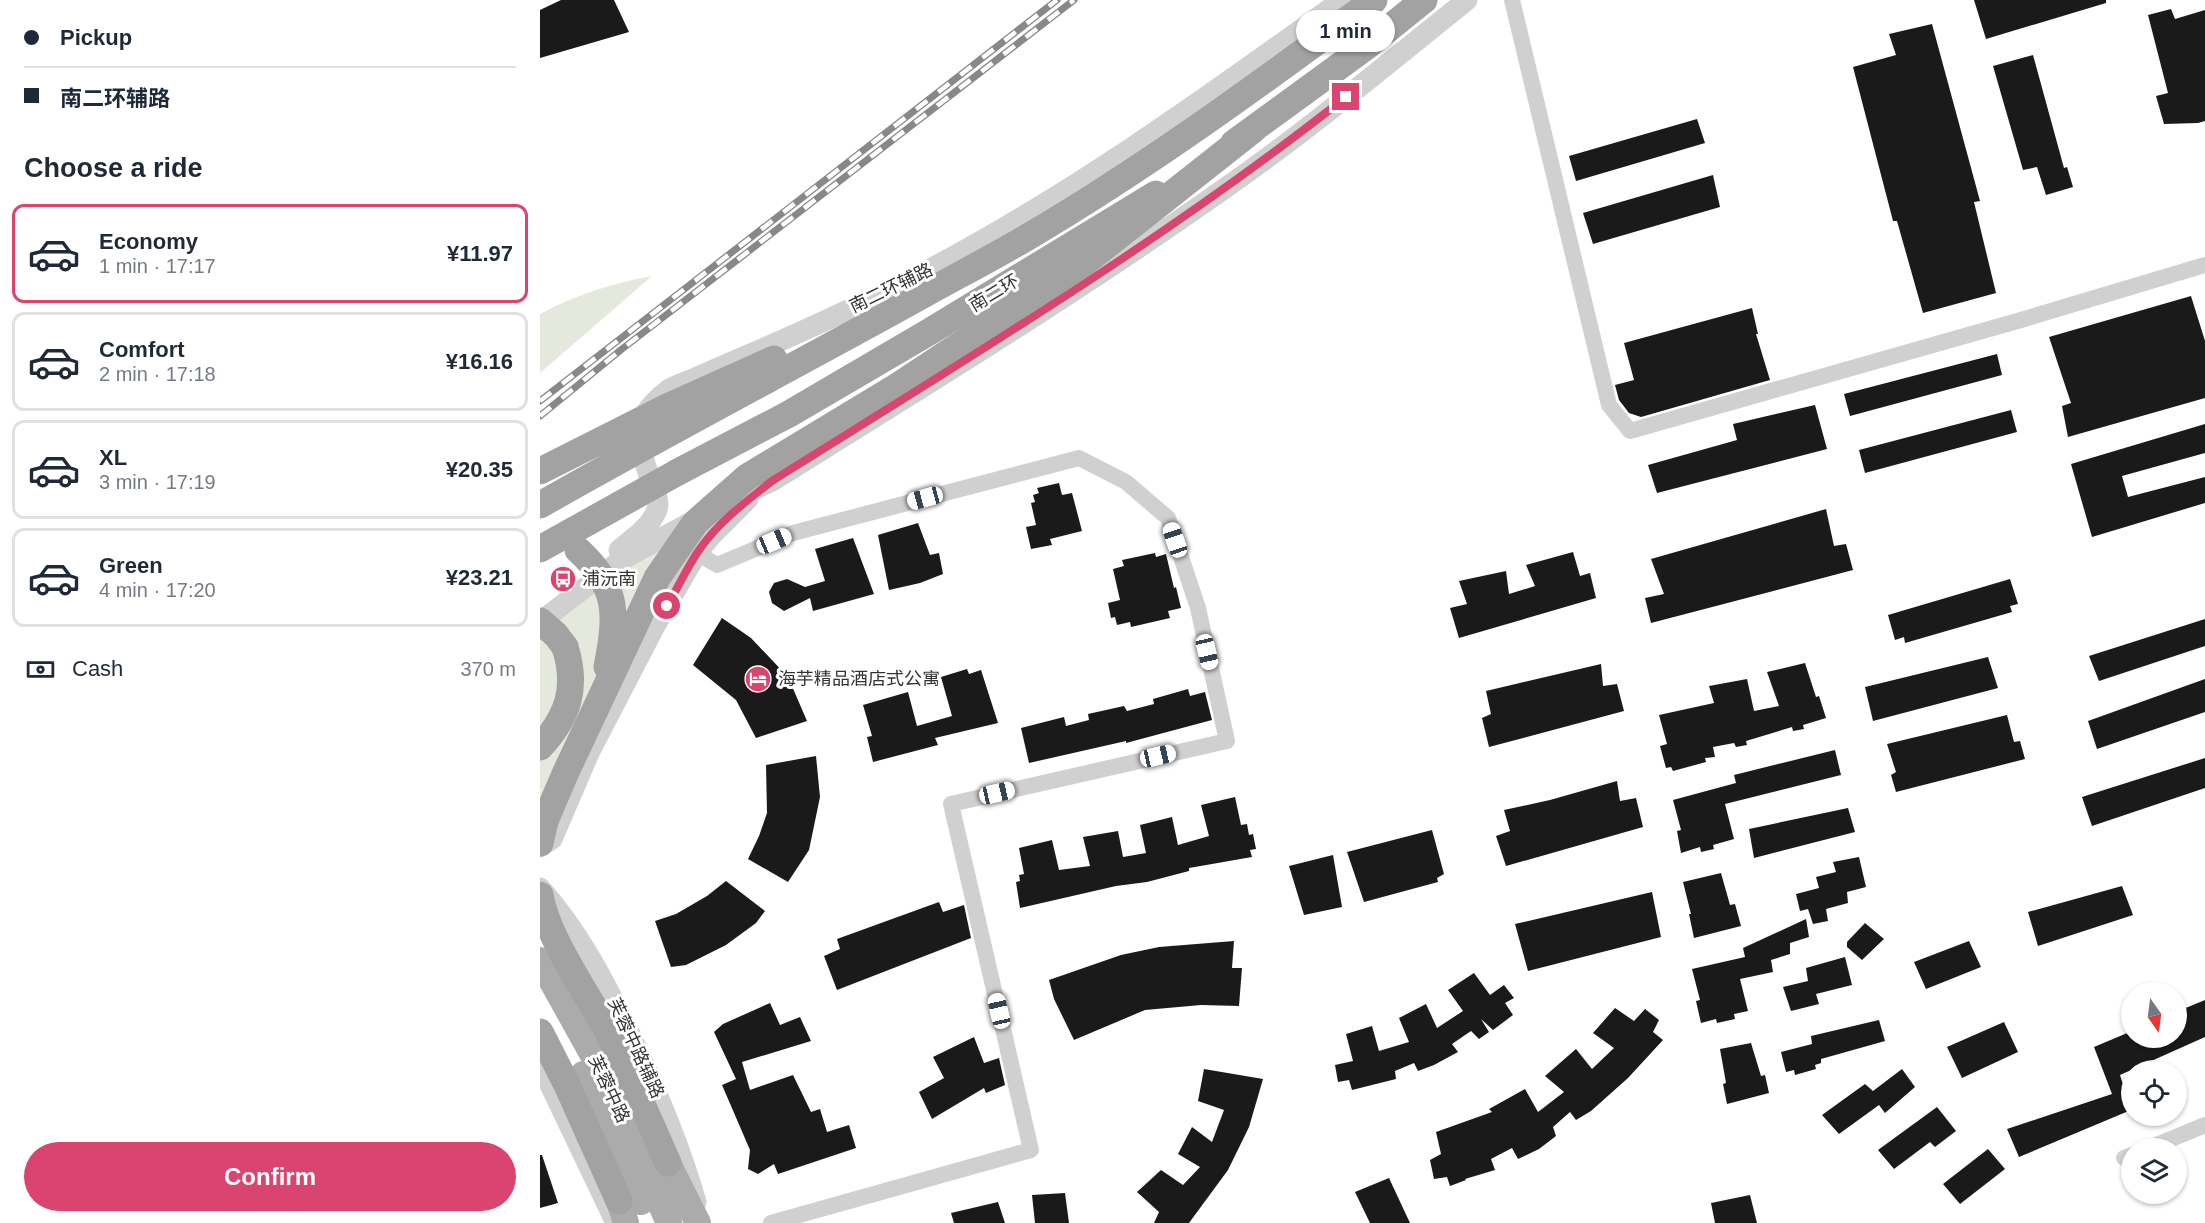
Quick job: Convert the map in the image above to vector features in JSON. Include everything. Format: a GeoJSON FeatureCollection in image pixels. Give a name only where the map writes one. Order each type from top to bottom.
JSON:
{"type":"FeatureCollection","features":[{"type":"Feature","properties":{"kind":"highway","name":"南二环"},"geometry":{"type":"LineString","coordinates":[[540,506],[1026,238],[1156,156],[1374,0]]}},
{"type":"Feature","properties":{"kind":"highway","name":"南二环"},"geometry":{"type":"LineString","coordinates":[[540,549],[789,414],[1144,202],[1253,130],[1367,46],[1424,0]]}},
{"type":"Feature","properties":{"kind":"highway"},"geometry":{"type":"LineString","coordinates":[[540,845],[545,821],[657,578],[695,523],[747,477],[896,387],[1083,264],[1253,130]]}},
{"type":"Feature","properties":{"kind":"highway"},"geometry":{"type":"LineString","coordinates":[[540,471],[677,403],[921,296]]}},
{"type":"Feature","properties":{"kind":"highway"},"geometry":{"type":"LineString","coordinates":[[540,537],[563,542],[578,550],[599,571],[610,594],[613,608],[611,643],[598,706]]}},
{"type":"Feature","properties":{"kind":"highway"},"geometry":{"type":"LineString","coordinates":[[540,622],[556,635],[565,648],[571,668],[566,711],[555,732],[540,747]]}},
{"type":"Feature","properties":{"kind":"highway"},"geometry":{"type":"LineString","coordinates":[[547,901],[542,905],[553,934],[609,1034],[668,1163]]}},
{"type":"Feature","properties":{"kind":"highway"},"geometry":{"type":"LineString","coordinates":[[540,1032],[572,1095],[620,1216]]}},
{"type":"Feature","properties":{"kind":"main road","name":"芙蓉中路"},"geometry":{"type":"LineString","coordinates":[[540,960],[595,1059],[669,1223]]}},
{"type":"Feature","properties":{"kind":"main road","name":"芙蓉中路"},"geometry":{"type":"LineString","coordinates":[[540,994],[578,1063],[650,1223]]}},
{"type":"Feature","properties":{"kind":"main road"},"geometry":{"type":"LineString","coordinates":[[668,1163],[700,1223]]}},
{"type":"Feature","properties":{"kind":"street","name":"南二环辅路"},"geometry":{"type":"LineString","coordinates":[[540,611],[621,548],[650,522],[658,510],[657,499],[637,440],[646,413],[655,401],[671,388],[784,340],[916,277],[1023,218],[1136,146],[1342,0]]}},
{"type":"Feature","properties":{"kind":"street"},"geometry":{"type":"LineString","coordinates":[[540,622],[621,560],[772,481],[1083,286],[1222,190],[1467,0]]}},
{"type":"Feature","properties":{"kind":"street"},"geometry":{"type":"LineString","coordinates":[[1512,0],[1609,405],[1630,431],[2021,320],[2205,265]]}},
{"type":"Feature","properties":{"kind":"street"},"geometry":{"type":"LineString","coordinates":[[697,553],[717,565],[793,533],[1078,458],[1126,482],[1167,518],[1198,608],[1227,741],[951,804],[1031,1150],[771,1223]]}},
{"type":"Feature","properties":{"kind":"street"},"geometry":{"type":"LineString","coordinates":[[540,845],[552,839],[589,753],[656,624],[697,553],[735,510],[772,481]]}},
{"type":"Feature","properties":{"kind":"street","name":"芙蓉中路辅路"},"geometry":{"type":"LineString","coordinates":[[540,888],[605,983],[634,1043],[683,1157],[700,1223]]}},
{"type":"Feature","properties":{"kind":"street"},"geometry":{"type":"LineString","coordinates":[[540,1064],[620,1216]]}},
{"type":"Feature","properties":{"kind":"street"},"geometry":{"type":"LineString","coordinates":[[2174,1138],[2205,1125]]}},
{"type":"Feature","properties":{"kind":"shaded area"},"geometry":{"type":"Polygon","coordinates":[[[652,276],[540,373],[540,314],[595,290],[652,276]]]}},
{"type":"Feature","properties":{"kind":"shaded area"},"geometry":{"type":"Polygon","coordinates":[[[663,546],[540,806],[540,630],[596,587],[663,546]]]}},
{"type":"Feature","properties":{"kind":"building"},"geometry":{"type":"Polygon","coordinates":[[[561,0],[614,0],[629,32],[540,58],[540,10],[561,0]]]}},
{"type":"Feature","properties":{"kind":"building"},"geometry":{"type":"Polygon","coordinates":[[[1974,0],[2106,0],[2106,3],[1986,39],[1974,0]]]}},
{"type":"Feature","properties":{"kind":"building"},"geometry":{"type":"Polygon","coordinates":[[[2171,9],[2175,19],[2205,10],[2205,121],[2198,123],[2164,124],[2156,96],[2168,93],[2148,15],[2171,9]]]}},
{"type":"Feature","properties":{"kind":"building"},"geometry":{"type":"Polygon","coordinates":[[[1932,24],[1980,201],[1974,202],[1996,293],[1923,313],[1897,221],[1893,221],[1853,67],[1896,55],[1889,34],[1932,24]]]}},
{"type":"Feature","properties":{"kind":"building"},"geometry":{"type":"Polygon","coordinates":[[[2033,55],[2064,168],[2067,167],[2073,187],[2046,195],[2037,167],[2023,170],[1993,66],[2033,55]]]}},
{"type":"Feature","properties":{"kind":"building"},"geometry":{"type":"Polygon","coordinates":[[[1697,119],[1705,143],[1576,181],[1569,156],[1697,119]]]}},
{"type":"Feature","properties":{"kind":"building"},"geometry":{"type":"Polygon","coordinates":[[[1713,175],[1720,207],[1593,244],[1583,213],[1713,175]]]}},
{"type":"Feature","properties":{"kind":"building"},"geometry":{"type":"Polygon","coordinates":[[[2191,296],[2205,341],[2205,398],[2068,437],[2062,406],[2071,403],[2049,337],[2191,296]]]}},
{"type":"Feature","properties":{"kind":"building"},"geometry":{"type":"Polygon","coordinates":[[[1752,308],[1758,334],[1756,334],[1770,380],[1641,417],[1629,413],[1619,400],[1615,385],[1634,380],[1624,343],[1752,308]]]}},
{"type":"Feature","properties":{"kind":"building"},"geometry":{"type":"Polygon","coordinates":[[[1997,354],[2002,375],[1850,416],[1844,394],[1997,354]]]}},
{"type":"Feature","properties":{"kind":"building"},"geometry":{"type":"Polygon","coordinates":[[[1815,405],[1827,449],[1657,493],[1648,465],[1737,440],[1733,424],[1815,405]]]}},
{"type":"Feature","properties":{"kind":"building"},"geometry":{"type":"Polygon","coordinates":[[[2011,410],[2017,432],[1865,473],[1859,450],[2011,410]]]}},
{"type":"Feature","properties":{"kind":"building"},"geometry":{"type":"Polygon","coordinates":[[[2205,424],[2205,453],[2122,476],[2128,497],[2205,477],[2205,503],[2092,537],[2071,464],[2205,424]]]}},
{"type":"Feature","properties":{"kind":"building"},"geometry":{"type":"Polygon","coordinates":[[[1059,483],[1062,495],[1072,493],[1082,531],[1050,539],[1052,545],[1031,549],[1026,527],[1036,525],[1031,503],[1035,502],[1033,495],[1039,493],[1037,488],[1059,483]]]}},
{"type":"Feature","properties":{"kind":"building"},"geometry":{"type":"Polygon","coordinates":[[[1826,509],[1834,546],[1846,544],[1853,570],[1651,623],[1645,598],[1664,594],[1651,559],[1826,509]]]}},
{"type":"Feature","properties":{"kind":"building"},"geometry":{"type":"Polygon","coordinates":[[[918,523],[930,555],[939,553],[943,574],[920,583],[889,590],[878,535],[918,523]]]}},
{"type":"Feature","properties":{"kind":"building"},"geometry":{"type":"Polygon","coordinates":[[[853,538],[874,594],[813,611],[810,598],[784,611],[772,603],[769,592],[774,583],[787,579],[805,587],[825,581],[815,549],[853,538]]]}},
{"type":"Feature","properties":{"kind":"building"},"geometry":{"type":"Polygon","coordinates":[[[1573,552],[1580,576],[1590,573],[1596,598],[1459,638],[1450,608],[1467,604],[1459,581],[1506,571],[1509,594],[1535,586],[1526,565],[1573,552]]]}},
{"type":"Feature","properties":{"kind":"building"},"geometry":{"type":"Polygon","coordinates":[[[1155,553],[1156,557],[1166,554],[1181,608],[1168,611],[1170,618],[1131,627],[1130,622],[1117,625],[1115,617],[1111,618],[1108,603],[1120,600],[1113,569],[1124,566],[1122,560],[1155,553]]]}},
{"type":"Feature","properties":{"kind":"building"},"geometry":{"type":"Polygon","coordinates":[[[2010,579],[2018,604],[2010,606],[2012,612],[1905,643],[1904,637],[1895,640],[1888,615],[2010,579]]]}},
{"type":"Feature","properties":{"kind":"building"},"geometry":{"type":"Polygon","coordinates":[[[722,618],[751,638],[788,677],[807,721],[756,738],[736,700],[693,665],[722,618]]]}},
{"type":"Feature","properties":{"kind":"building"},"geometry":{"type":"Polygon","coordinates":[[[2205,619],[2205,646],[2099,681],[2089,656],[2205,619]]]}},
{"type":"Feature","properties":{"kind":"building"},"geometry":{"type":"Polygon","coordinates":[[[1988,657],[1998,688],[1873,721],[1865,687],[1988,657]]]}},
{"type":"Feature","properties":{"kind":"building"},"geometry":{"type":"Polygon","coordinates":[[[1805,663],[1816,697],[1819,696],[1826,718],[1803,725],[1804,729],[1793,731],[1792,727],[1746,741],[1747,745],[1736,747],[1734,743],[1713,747],[1715,757],[1705,758],[1706,762],[1673,771],[1671,767],[1666,768],[1660,746],[1667,744],[1659,715],[1714,703],[1709,686],[1747,679],[1754,711],[1779,706],[1767,672],[1805,663]]]}},
{"type":"Feature","properties":{"kind":"building"},"geometry":{"type":"Polygon","coordinates":[[[1601,664],[1603,686],[1617,684],[1624,711],[1489,747],[1482,718],[1491,714],[1486,691],[1601,664]]]}},
{"type":"Feature","properties":{"kind":"building"},"geometry":{"type":"Polygon","coordinates":[[[967,669],[969,674],[981,670],[998,723],[935,738],[938,745],[873,762],[867,737],[872,736],[863,705],[908,692],[917,726],[952,716],[941,677],[967,669]]]}},
{"type":"Feature","properties":{"kind":"building"},"geometry":{"type":"Polygon","coordinates":[[[2205,679],[2205,712],[2097,749],[2088,721],[2205,679]]]}},
{"type":"Feature","properties":{"kind":"building"},"geometry":{"type":"Polygon","coordinates":[[[1188,689],[1190,696],[1205,692],[1212,720],[1126,743],[1126,741],[1029,763],[1021,728],[1064,717],[1066,726],[1089,720],[1088,714],[1124,706],[1127,711],[1154,704],[1153,699],[1188,689]]]}},
{"type":"Feature","properties":{"kind":"building"},"geometry":{"type":"Polygon","coordinates":[[[2007,715],[2014,742],[2020,741],[2025,759],[1896,792],[1891,775],[1896,772],[1887,744],[2007,715]]]}},
{"type":"Feature","properties":{"kind":"building"},"geometry":{"type":"Polygon","coordinates":[[[1835,750],[1841,775],[1725,804],[1734,839],[1713,845],[1714,849],[1701,852],[1700,847],[1681,853],[1677,831],[1681,830],[1673,800],[1736,783],[1734,775],[1835,750]]]}},
{"type":"Feature","properties":{"kind":"building"},"geometry":{"type":"Polygon","coordinates":[[[816,756],[820,797],[809,850],[788,882],[748,859],[767,813],[766,765],[816,756]]]}},
{"type":"Feature","properties":{"kind":"building"},"geometry":{"type":"Polygon","coordinates":[[[2205,758],[2205,788],[2092,826],[2082,797],[2205,758]]]}},
{"type":"Feature","properties":{"kind":"building"},"geometry":{"type":"Polygon","coordinates":[[[1617,781],[1620,801],[1636,798],[1643,827],[1506,866],[1496,836],[1510,831],[1504,810],[1617,781]]]}},
{"type":"Feature","properties":{"kind":"building"},"geometry":{"type":"Polygon","coordinates":[[[1235,797],[1241,825],[1247,824],[1249,835],[1253,834],[1256,849],[1250,850],[1252,857],[1189,868],[1189,871],[1147,882],[1116,886],[1020,908],[1016,882],[1020,881],[1019,875],[1024,874],[1019,848],[1052,840],[1059,870],[1090,866],[1083,837],[1118,831],[1123,857],[1146,853],[1140,825],[1172,817],[1178,845],[1209,836],[1201,805],[1235,797]]]}},
{"type":"Feature","properties":{"kind":"building"},"geometry":{"type":"Polygon","coordinates":[[[1848,808],[1855,832],[1754,858],[1749,829],[1848,808]]]}},
{"type":"Feature","properties":{"kind":"building"},"geometry":{"type":"Polygon","coordinates":[[[1432,830],[1444,874],[1437,878],[1438,882],[1364,902],[1347,852],[1432,830]]]}},
{"type":"Feature","properties":{"kind":"building"},"geometry":{"type":"Polygon","coordinates":[[[1333,855],[1342,907],[1304,915],[1289,866],[1333,855]]]}},
{"type":"Feature","properties":{"kind":"building"},"geometry":{"type":"Polygon","coordinates":[[[1859,857],[1866,887],[1847,892],[1848,903],[1826,909],[1828,921],[1813,924],[1808,909],[1800,911],[1796,894],[1819,888],[1816,877],[1836,872],[1833,862],[1859,857]]]}},
{"type":"Feature","properties":{"kind":"building"},"geometry":{"type":"Polygon","coordinates":[[[1721,873],[1730,905],[1735,904],[1741,926],[1694,938],[1683,882],[1721,873]]]}},
{"type":"Feature","properties":{"kind":"building"},"geometry":{"type":"Polygon","coordinates":[[[726,881],[765,911],[756,923],[726,945],[686,965],[671,967],[655,921],[676,914],[707,896],[726,881]]]}},
{"type":"Feature","properties":{"kind":"building"},"geometry":{"type":"Polygon","coordinates":[[[2122,886],[2133,915],[2038,946],[2028,912],[2122,886]]]}},
{"type":"Feature","properties":{"kind":"building"},"geometry":{"type":"Polygon","coordinates":[[[1652,892],[1661,937],[1528,971],[1515,924],[1652,892]]]}},
{"type":"Feature","properties":{"kind":"building"},"geometry":{"type":"Polygon","coordinates":[[[939,902],[943,912],[964,905],[971,938],[837,990],[824,956],[840,949],[837,939],[939,902]]]}},
{"type":"Feature","properties":{"kind":"building"},"geometry":{"type":"Polygon","coordinates":[[[1806,919],[1809,937],[1790,943],[1790,954],[1771,960],[1773,972],[1740,979],[1748,1011],[1734,1014],[1735,1019],[1717,1023],[1716,1019],[1701,1023],[1696,1001],[1700,1000],[1692,969],[1745,957],[1743,948],[1806,919]]]}},
{"type":"Feature","properties":{"kind":"building"},"geometry":{"type":"Polygon","coordinates":[[[1865,923],[1884,939],[1862,960],[1847,947],[1847,942],[1865,923]]]}},
{"type":"Feature","properties":{"kind":"building"},"geometry":{"type":"Polygon","coordinates":[[[1234,941],[1232,968],[1242,968],[1239,1006],[1201,1005],[1145,1010],[1074,1040],[1054,999],[1049,980],[1121,955],[1159,947],[1234,941]]]}},
{"type":"Feature","properties":{"kind":"building"},"geometry":{"type":"Polygon","coordinates":[[[1969,941],[1981,967],[1926,989],[1914,962],[1969,941]]]}},
{"type":"Feature","properties":{"kind":"building"},"geometry":{"type":"Polygon","coordinates":[[[1845,957],[1852,985],[1816,994],[1819,1004],[1791,1011],[1783,987],[1808,981],[1806,968],[1845,957]]]}},
{"type":"Feature","properties":{"kind":"building"},"geometry":{"type":"Polygon","coordinates":[[[1474,973],[1490,995],[1504,985],[1514,998],[1505,1003],[1513,1015],[1493,1030],[1481,1019],[1489,1032],[1479,1039],[1471,1031],[1452,1044],[1458,1052],[1434,1065],[1418,1071],[1414,1063],[1395,1071],[1396,1079],[1352,1090],[1349,1080],[1338,1082],[1335,1065],[1353,1061],[1346,1034],[1372,1026],[1379,1051],[1409,1042],[1399,1018],[1426,1004],[1437,1028],[1463,1011],[1448,990],[1474,973]]]}},
{"type":"Feature","properties":{"kind":"building"},"geometry":{"type":"Polygon","coordinates":[[[2205,1000],[2205,1037],[2187,1045],[2187,1007],[2205,1000]]]}},
{"type":"Feature","properties":{"kind":"building"},"geometry":{"type":"Polygon","coordinates":[[[770,1003],[780,1025],[800,1017],[811,1041],[742,1062],[750,1090],[793,1075],[811,1112],[820,1109],[827,1132],[849,1125],[856,1148],[778,1174],[774,1164],[758,1174],[748,1169],[750,1150],[722,1085],[736,1079],[714,1032],[723,1024],[770,1003]]]}},
{"type":"Feature","properties":{"kind":"building"},"geometry":{"type":"Polygon","coordinates":[[[1615,1008],[1634,1021],[1645,1009],[1659,1020],[1653,1032],[1663,1040],[1628,1078],[1591,1111],[1576,1120],[1570,1112],[1553,1127],[1556,1136],[1539,1149],[1518,1159],[1512,1148],[1491,1159],[1495,1170],[1450,1186],[1447,1177],[1434,1179],[1430,1160],[1441,1154],[1436,1132],[1492,1112],[1489,1109],[1525,1089],[1538,1112],[1564,1092],[1545,1076],[1576,1049],[1592,1069],[1614,1048],[1593,1033],[1615,1008]]]}},
{"type":"Feature","properties":{"kind":"building"},"geometry":{"type":"Polygon","coordinates":[[[1879,1020],[1885,1041],[1821,1059],[1821,1063],[1815,1065],[1816,1069],[1795,1075],[1794,1070],[1786,1072],[1781,1052],[1812,1044],[1811,1036],[1879,1020]]]}},
{"type":"Feature","properties":{"kind":"building"},"geometry":{"type":"Polygon","coordinates":[[[2004,1022],[2018,1052],[1962,1078],[1947,1047],[2004,1022]]]}},
{"type":"Feature","properties":{"kind":"building"},"geometry":{"type":"Polygon","coordinates":[[[2121,1036],[2121,1048],[2180,1048],[2154,1060],[2121,1060],[2121,1114],[2019,1157],[2007,1129],[2112,1094],[2094,1047],[2121,1036]]]}},
{"type":"Feature","properties":{"kind":"building"},"geometry":{"type":"Polygon","coordinates":[[[974,1037],[984,1063],[999,1058],[1005,1085],[986,1093],[984,1088],[932,1119],[919,1092],[944,1078],[933,1057],[974,1037]]]}},
{"type":"Feature","properties":{"kind":"building"},"geometry":{"type":"Polygon","coordinates":[[[1751,1043],[1761,1076],[1765,1075],[1769,1093],[1727,1104],[1720,1049],[1751,1043]]]}},
{"type":"Feature","properties":{"kind":"building"},"geometry":{"type":"Polygon","coordinates":[[[1204,1069],[1263,1079],[1249,1127],[1228,1170],[1189,1223],[1154,1223],[1159,1212],[1137,1192],[1161,1170],[1183,1185],[1200,1167],[1178,1154],[1192,1127],[1212,1142],[1224,1110],[1198,1101],[1204,1069]]]}},
{"type":"Feature","properties":{"kind":"building"},"geometry":{"type":"Polygon","coordinates":[[[1902,1069],[1915,1087],[1885,1113],[1879,1105],[1839,1134],[1822,1115],[1865,1084],[1873,1091],[1902,1069]]]}},
{"type":"Feature","properties":{"kind":"building"},"geometry":{"type":"Polygon","coordinates":[[[1937,1107],[1956,1131],[1935,1147],[1930,1142],[1894,1169],[1878,1150],[1937,1107]]]}},
{"type":"Feature","properties":{"kind":"building"},"geometry":{"type":"Polygon","coordinates":[[[1988,1149],[2005,1169],[1960,1204],[1943,1184],[1988,1149]]]}},
{"type":"Feature","properties":{"kind":"building"},"geometry":{"type":"Polygon","coordinates":[[[540,1155],[542,1155],[558,1203],[540,1208],[540,1155]]]}},
{"type":"Feature","properties":{"kind":"building"},"geometry":{"type":"Polygon","coordinates":[[[1389,1178],[1410,1223],[1370,1223],[1355,1192],[1389,1178]]]}},
{"type":"Feature","properties":{"kind":"building"},"geometry":{"type":"Polygon","coordinates":[[[1065,1193],[1069,1223],[1035,1223],[1032,1195],[1065,1193]]]}},
{"type":"Feature","properties":{"kind":"building"},"geometry":{"type":"Polygon","coordinates":[[[1750,1195],[1757,1223],[1715,1223],[1711,1203],[1750,1195]]]}},
{"type":"Feature","properties":{"kind":"building"},"geometry":{"type":"Polygon","coordinates":[[[998,1202],[1005,1223],[954,1223],[951,1213],[998,1202]]]}},
{"type":"Feature","properties":{"kind":"railway"},"geometry":{"type":"LineString","coordinates":[[540,401],[1057,0]]}},
{"type":"Feature","properties":{"kind":"railway"},"geometry":{"type":"LineString","coordinates":[[540,416],[622,349],[1074,0]]}},
{"type":"Feature","properties":{"kind":"place","name":"浦沅南"},"geometry":{"type":"Point","coordinates":[563,579]}},
{"type":"Feature","properties":{"kind":"place","name":"海芋精品酒店式公寓"},"geometry":{"type":"Point","coordinates":[758,679]}},
{"type":"Feature","properties":{"kind":"route"},"geometry":{"type":"LineString","coordinates":[[667,606],[697,553],[735,510],[750,497],[1083,286],[1222,190],[1346,97]]}}]}
